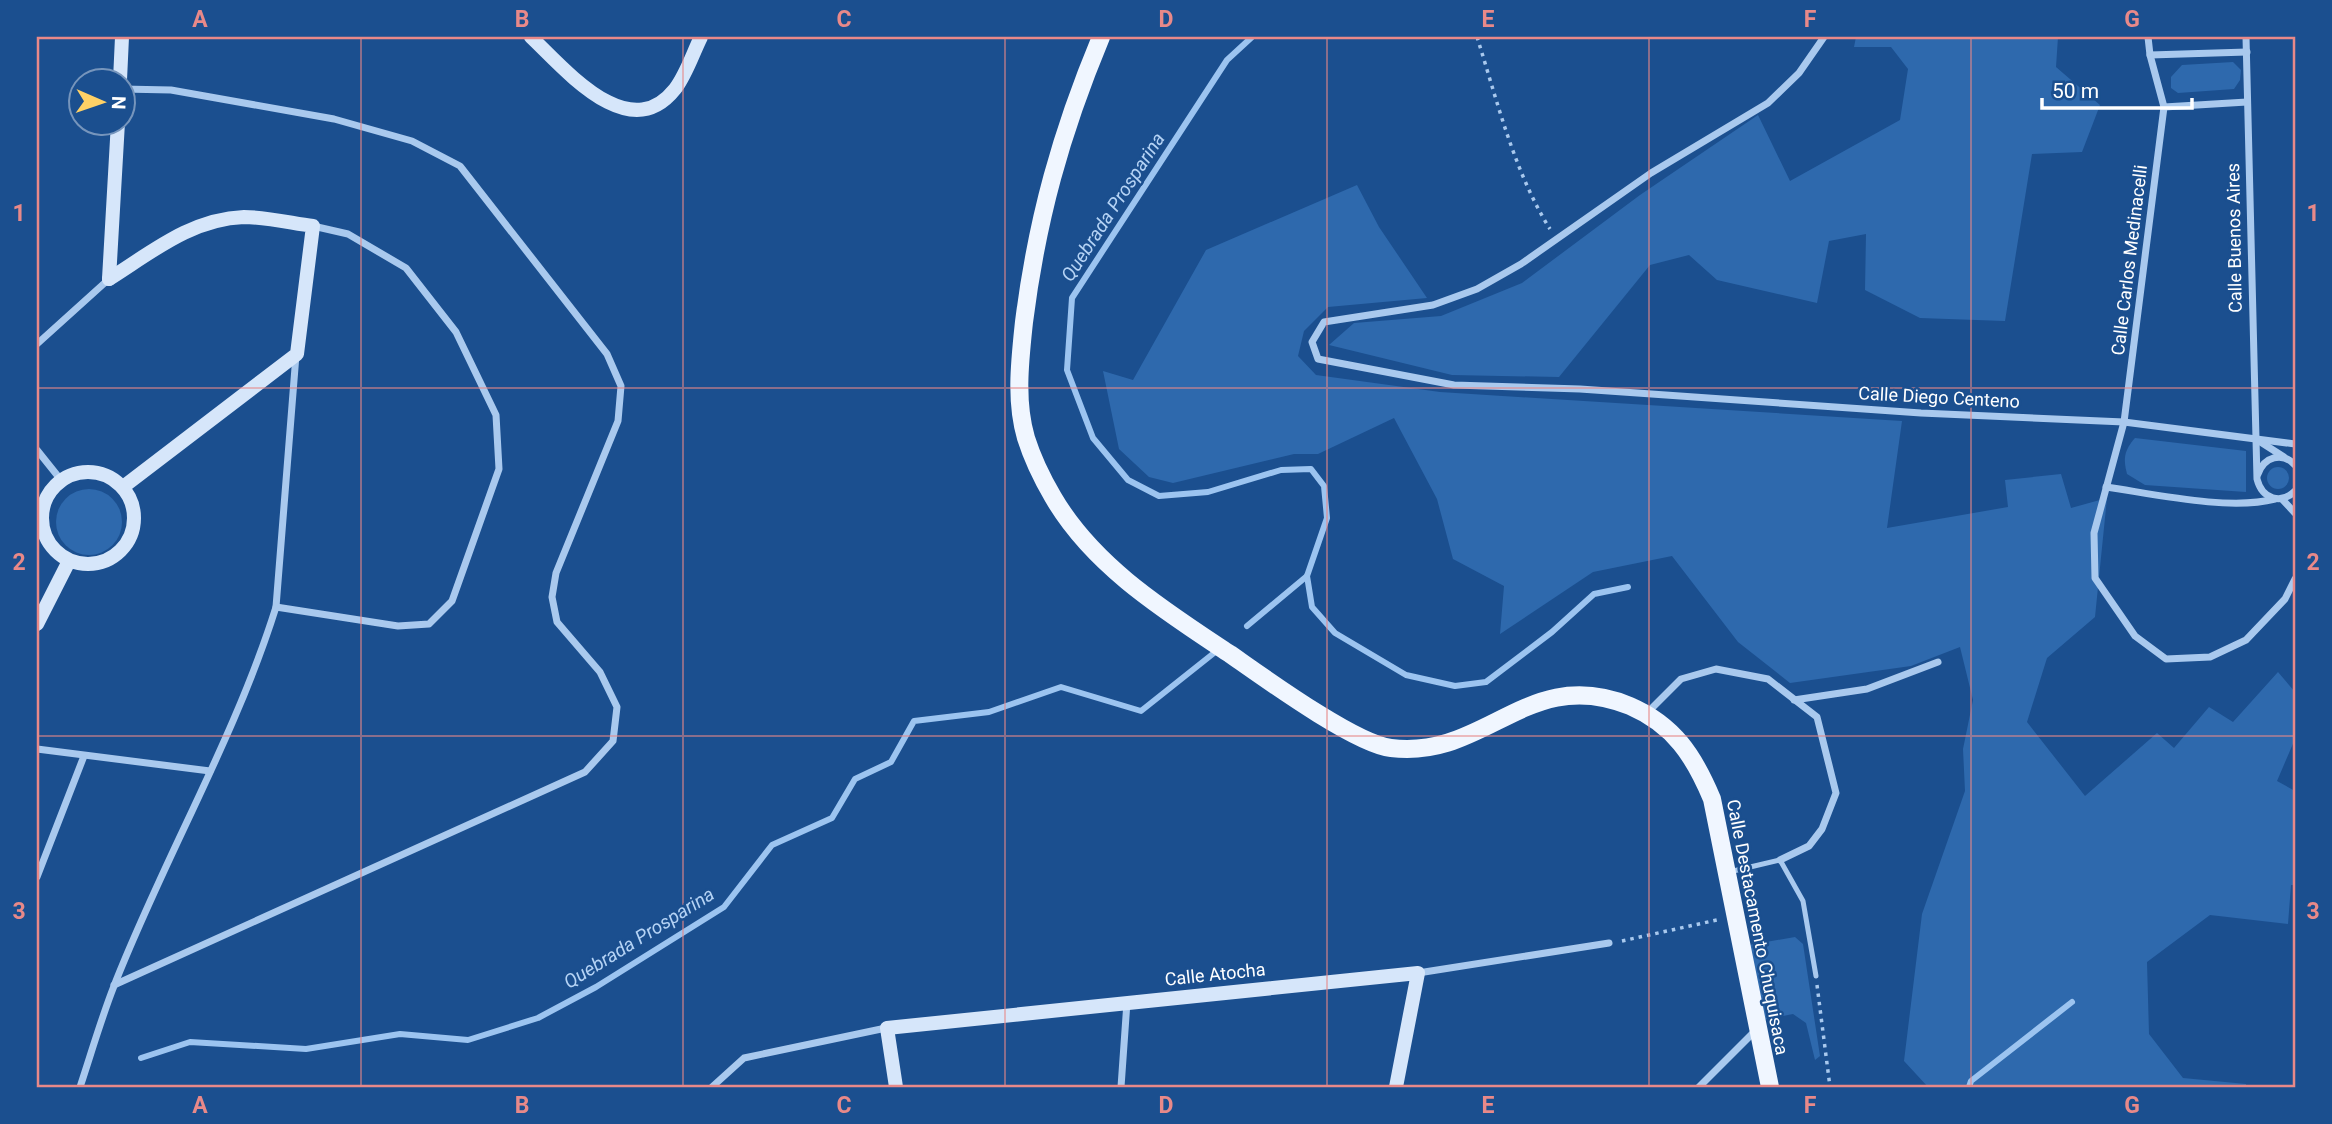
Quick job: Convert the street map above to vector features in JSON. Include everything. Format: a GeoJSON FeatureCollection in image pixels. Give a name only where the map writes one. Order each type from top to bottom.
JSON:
{"type":"FeatureCollection","features":[{"type":"Feature","properties":{"kind":"main road","name":"Calle Destacamento Chuquisaca"},"geometry":{"type":"LineString","coordinates":[[1101,37],[1070,111],[1034,248],[1018,373],[1026,437],[1053,497],[1105,564],[1181,622],[1355,734],[1387,748],[1420,750],[1454,741],[1545,699],[1574,693],[1609,697],[1647,713],[1676,734],[1697,765],[1712,799],[1733,917],[1770,1087]]}},
{"type":"Feature","properties":{"kind":"street"},"geometry":{"type":"LineString","coordinates":[[121,66],[122,37]]}},
{"type":"Feature","properties":{"kind":"street"},"geometry":{"type":"LineString","coordinates":[[531,37],[594,96],[637,111],[654,107],[675,89],[701,37]]}},
{"type":"Feature","properties":{"kind":"street"},"geometry":{"type":"LineString","coordinates":[[1557,239],[1651,173],[1768,103],[1799,73],[1824,37]]}},
{"type":"Feature","properties":{"kind":"street","name":"Calle Carlos Medinacelli"},"geometry":{"type":"LineString","coordinates":[[2148,37],[2164,107],[2124,422],[2094,533],[2095,578],[2135,636],[2166,659],[2210,657],[2246,640],[2285,599],[2295,579]]}},
{"type":"Feature","properties":{"kind":"street","name":"Calle Buenos Aires"},"geometry":{"type":"LineString","coordinates":[[2246,37],[2258,479]]}},
{"type":"Feature","properties":{"kind":"street"},"geometry":{"type":"LineString","coordinates":[[2150,55],[2247,52]]}},
{"type":"Feature","properties":{"kind":"street"},"geometry":{"type":"LineString","coordinates":[[114,985],[585,772],[613,741],[617,707],[600,672],[557,622],[552,597],[556,573],[618,421],[621,386],[607,354],[460,166],[412,141],[334,119],[171,90],[136,89]]}},
{"type":"Feature","properties":{"kind":"street"},"geometry":{"type":"LineString","coordinates":[[2164,107],[2247,102]]}},
{"type":"Feature","properties":{"kind":"street"},"geometry":{"type":"LineString","coordinates":[[109,279],[117,136]]}},
{"type":"Feature","properties":{"kind":"street"},"geometry":{"type":"LineString","coordinates":[[37,344],[109,279],[175,237],[205,222],[245,217],[313,226],[348,234],[406,268],[456,332],[496,415],[499,469],[452,601],[429,624],[398,626],[276,607]]}},
{"type":"Feature","properties":{"kind":"street"},"geometry":{"type":"LineString","coordinates":[[80,1087],[114,985],[264,646],[276,607],[297,354],[313,226]]}},
{"type":"Feature","properties":{"kind":"street","name":"Calle Diego Centeno"},"geometry":{"type":"LineString","coordinates":[[1557,239],[1477,289],[1433,305],[1324,322],[1312,342],[1318,359],[1454,385],[1580,389],[1921,413],[2124,422],[2295,444]]}},
{"type":"Feature","properties":{"kind":"street"},"geometry":{"type":"LineString","coordinates":[[123,487],[297,354]]}},
{"type":"Feature","properties":{"kind":"street"},"geometry":{"type":"LineString","coordinates":[[2255,439],[2295,465]]}},
{"type":"Feature","properties":{"kind":"street"},"geometry":{"type":"LineString","coordinates":[[37,450],[61,480]]}},
{"type":"Feature","properties":{"kind":"street"},"geometry":{"type":"LineString","coordinates":[[2286,458],[2266,460],[2258,472],[2258,479],[2263,492],[2279,499],[2295,513]]}},
{"type":"Feature","properties":{"kind":"street"},"geometry":{"type":"LineString","coordinates":[[86,471],[100,473],[123,487],[132,500],[135,516],[133,532],[126,546],[115,557],[100,564],[84,565],[69,561],[56,552],[46,538],[42,523],[43,507],[50,492],[61,480],[86,471]]}},
{"type":"Feature","properties":{"kind":"street"},"geometry":{"type":"LineString","coordinates":[[2106,487],[2180,498],[2259,503],[2279,499],[2295,491]]}},
{"type":"Feature","properties":{"kind":"street"},"geometry":{"type":"LineString","coordinates":[[37,624],[69,561]]}},
{"type":"Feature","properties":{"kind":"street"},"geometry":{"type":"LineString","coordinates":[[1794,700],[1867,689],[1938,662]]}},
{"type":"Feature","properties":{"kind":"street"},"geometry":{"type":"LineString","coordinates":[[1647,713],[1681,678],[1716,669],[1768,679],[1817,717],[1836,793],[1822,829],[1809,846],[1780,860]]}},
{"type":"Feature","properties":{"kind":"street"},"geometry":{"type":"LineString","coordinates":[[37,749],[210,771]]}},
{"type":"Feature","properties":{"kind":"street"},"geometry":{"type":"LineString","coordinates":[[37,877],[84,756]]}},
{"type":"Feature","properties":{"kind":"street","name":"Calle Atocha"},"geometry":{"type":"LineString","coordinates":[[712,1087],[744,1058],[887,1028],[1418,973],[1609,943]]}},
{"type":"Feature","properties":{"kind":"street"},"geometry":{"type":"LineString","coordinates":[[1396,1087],[1418,973]]}},
{"type":"Feature","properties":{"kind":"street"},"geometry":{"type":"LineString","coordinates":[[1121,1087],[1127,1002]]}},
{"type":"Feature","properties":{"kind":"street"},"geometry":{"type":"LineString","coordinates":[[887,1028],[897,1087]]}},
{"type":"Feature","properties":{"kind":"street"},"geometry":{"type":"LineString","coordinates":[[1699,1087],[1756,1029]]}},
{"type":"Feature","properties":{"kind":"lane"},"geometry":{"type":"LineString","coordinates":[[1726,873],[1780,860],[1803,901],[1816,976]]}},
{"type":"Feature","properties":{"kind":"path"},"geometry":{"type":"LineString","coordinates":[[1477,37],[1517,154],[1541,214],[1557,239]]}},
{"type":"Feature","properties":{"kind":"path"},"geometry":{"type":"LineString","coordinates":[[1609,943],[1733,917]]}},
{"type":"Feature","properties":{"kind":"path"},"geometry":{"type":"LineString","coordinates":[[1816,976],[1829,1087]]}},
{"type":"Feature","properties":{"kind":"shaded area"},"geometry":{"type":"Polygon","coordinates":[[[1856,37],[2058,37],[2056,67],[2100,105],[2082,152],[2032,154],[2005,321],[1920,318],[1865,290],[1866,234],[1829,241],[1817,303],[1717,280],[1689,255],[1650,265],[1559,377],[1452,375],[1329,345],[1354,323],[1441,316],[1522,283],[1640,195],[1758,115],[1790,181],[1900,120],[1908,69],[1891,47],[1854,47],[1856,37]]]}},
{"type":"Feature","properties":{"kind":"shaded area"},"geometry":{"type":"Polygon","coordinates":[[[2233,62],[2241,70],[2240,80],[2234,89],[2178,93],[2171,88],[2171,77],[2182,65],[2233,62]]]}},
{"type":"Feature","properties":{"kind":"shaded area"},"geometry":{"type":"Polygon","coordinates":[[[1357,185],[1379,227],[1427,298],[1328,307],[1304,331],[1298,356],[1316,375],[1440,392],[1902,421],[1887,528],[2008,507],[2005,480],[2061,474],[2071,508],[2107,498],[2095,617],[2047,658],[2027,722],[2085,796],[2157,733],[2174,748],[2209,707],[2233,722],[2278,672],[2295,692],[2295,739],[2277,781],[2295,791],[2295,885],[2291,885],[2288,924],[2210,915],[2147,962],[2149,1034],[2183,1078],[2246,1084],[2246,1087],[1928,1087],[1904,1061],[1922,914],[1965,791],[1963,749],[1973,700],[1960,647],[1911,666],[1790,683],[1738,642],[1672,556],[1593,572],[1500,634],[1504,586],[1453,559],[1437,499],[1394,418],[1318,454],[1294,454],[1173,483],[1149,477],[1119,449],[1103,371],[1133,380],[1206,250],[1357,185]]]}},
{"type":"Feature","properties":{"kind":"shaded area"},"geometry":{"type":"Polygon","coordinates":[[[2135,438],[2246,451],[2246,492],[2145,485],[2127,474],[2125,459],[2135,438]]]}},
{"type":"Feature","properties":{"kind":"shaded area"},"geometry":{"type":"Polygon","coordinates":[[[2278,467],[2286,470],[2289,478],[2286,486],[2278,489],[2270,486],[2267,478],[2270,470],[2278,467]]]}},
{"type":"Feature","properties":{"kind":"shaded area"},"geometry":{"type":"Polygon","coordinates":[[[83,489],[95,489],[107,494],[117,504],[122,522],[120,535],[107,550],[95,555],[83,555],[71,550],[61,540],[56,528],[56,516],[61,504],[71,494],[83,489]]]}},
{"type":"Feature","properties":{"kind":"shaded area"},"geometry":{"type":"Polygon","coordinates":[[[1795,937],[1803,944],[1820,1056],[1815,1060],[1806,1023],[1793,1014],[1763,1020],[1749,945],[1795,937]]]}},
{"type":"Feature","properties":{"kind":"waterway","name":"Quebrada Prosparina"},"geometry":{"type":"LineString","coordinates":[[1247,626],[1307,576],[1327,518],[1324,486],[1311,469],[1281,470],[1208,492],[1159,496],[1128,480],[1093,438],[1067,370],[1072,298],[1227,60],[1252,37]]}},
{"type":"Feature","properties":{"kind":"waterway"},"geometry":{"type":"LineString","coordinates":[[1307,576],[1312,607],[1335,633],[1406,675],[1455,686],[1486,682],[1552,632],[1594,594],[1628,587]]}},
{"type":"Feature","properties":{"kind":"waterway","name":"Quebrada Prosparina"},"geometry":{"type":"LineString","coordinates":[[141,1058],[190,1042],[306,1049],[400,1034],[468,1040],[538,1018],[596,987],[724,907],[772,845],[832,818],[855,779],[891,762],[914,721],[989,712],[1061,687],[1141,711],[1219,649]]}},
{"type":"Feature","properties":{"kind":"waterway"},"geometry":{"type":"LineString","coordinates":[[1969,1087],[1971,1081],[2072,1002]]}}]}
